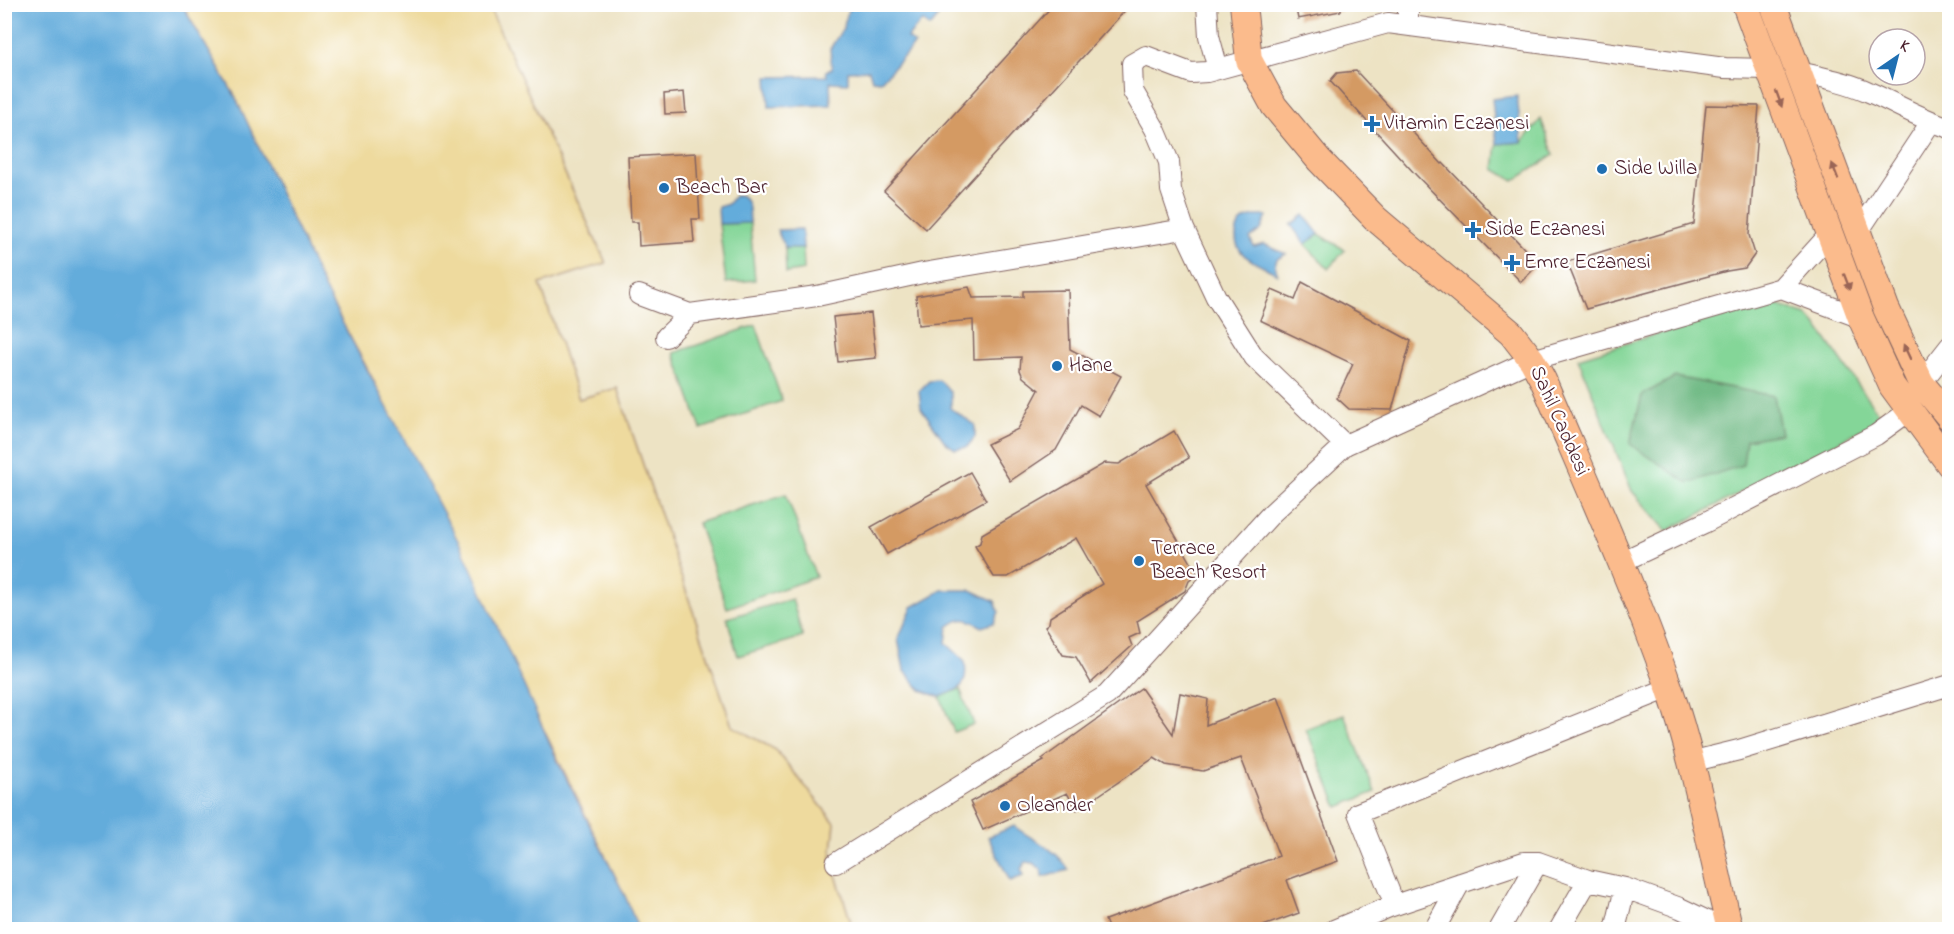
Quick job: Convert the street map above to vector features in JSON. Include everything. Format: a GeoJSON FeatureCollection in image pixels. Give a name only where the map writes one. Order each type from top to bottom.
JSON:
{"type":"FeatureCollection","features":[{"type":"Feature","properties":{"kind":"main road","name":"Sahil Caddesi"},"geometry":{"type":"LineString","coordinates":[[1242,4],[1249,60],[1274,106],[1319,160],[1376,219],[1511,333],[1532,360],[1543,380],[1621,562],[1669,688],[1690,762],[1728,930]]}},
{"type":"Feature","properties":{"kind":"main road"},"geometry":{"type":"LineString","coordinates":[[1745,4],[1861,318],[1892,386],[1950,465]]}},
{"type":"Feature","properties":{"kind":"main road"},"geometry":{"type":"LineString","coordinates":[[1773,4],[1886,308],[1921,382],[1950,418]]}},
{"type":"Feature","properties":{"kind":"main road"},"geometry":{"type":"LineString","coordinates":[[1768,69],[1798,72]]}},
{"type":"Feature","properties":{"kind":"street"},"geometry":{"type":"LineString","coordinates":[[1207,4],[1209,36],[1218,69]]}},
{"type":"Feature","properties":{"kind":"street"},"geometry":{"type":"LineString","coordinates":[[1408,4],[1408,26]]}},
{"type":"Feature","properties":{"kind":"street"},"geometry":{"type":"LineString","coordinates":[[1345,445],[1254,357],[1216,297],[1184,229],[1171,190],[1169,162],[1155,129],[1133,91],[1132,64],[1146,56],[1191,73],[1218,69],[1388,23],[1725,68],[1768,69]]}},
{"type":"Feature","properties":{"kind":"street"},"geometry":{"type":"LineString","coordinates":[[1798,72],[1829,78],[1869,92],[1940,125],[1858,232]]}},
{"type":"Feature","properties":{"kind":"street"},"geometry":{"type":"LineString","coordinates":[[639,295],[690,314],[817,296],[923,273],[1184,229]]}},
{"type":"Feature","properties":{"kind":"street"},"geometry":{"type":"LineString","coordinates":[[836,863],[1107,695],[1272,513],[1345,445],[1532,360],[1780,288],[1829,235]]}},
{"type":"Feature","properties":{"kind":"street"},"geometry":{"type":"LineString","coordinates":[[1780,288],[1861,318]]}},
{"type":"Feature","properties":{"kind":"street"},"geometry":{"type":"LineString","coordinates":[[666,337],[690,314]]}},
{"type":"Feature","properties":{"kind":"street"},"geometry":{"type":"LineString","coordinates":[[1921,382],[1950,346]]}},
{"type":"Feature","properties":{"kind":"street"},"geometry":{"type":"LineString","coordinates":[[1621,562],[1704,524],[1866,440],[1909,411]]}},
{"type":"Feature","properties":{"kind":"street"},"geometry":{"type":"LineString","coordinates":[[1690,762],[1739,750],[1950,685]]}},
{"type":"Feature","properties":{"kind":"street"},"geometry":{"type":"LineString","coordinates":[[1376,930],[1390,900],[1358,813],[1669,688]]}},
{"type":"Feature","properties":{"kind":"street"},"geometry":{"type":"LineString","coordinates":[[1334,930],[1390,900],[1460,883],[1524,862],[1538,862],[1588,880],[1625,888],[1680,908],[1728,930]]}},
{"type":"Feature","properties":{"kind":"street"},"geometry":{"type":"LineString","coordinates":[[1498,930],[1538,862]]}},
{"type":"Feature","properties":{"kind":"street"},"geometry":{"type":"LineString","coordinates":[[1559,930],[1588,880]]}},
{"type":"Feature","properties":{"kind":"street"},"geometry":{"type":"LineString","coordinates":[[1434,930],[1460,883]]}},
{"type":"Feature","properties":{"kind":"street"},"geometry":{"type":"LineString","coordinates":[[1615,930],[1625,888]]}},
{"type":"Feature","properties":{"kind":"green space"},"geometry":{"type":"Polygon","coordinates":[[[1541,119],[1554,155],[1514,181],[1494,169],[1497,144],[1522,142],[1541,119]]]}},
{"type":"Feature","properties":{"kind":"green space"},"geometry":{"type":"Polygon","coordinates":[[[750,223],[755,280],[726,283],[719,224],[750,223]]]}},
{"type":"Feature","properties":{"kind":"green space"},"geometry":{"type":"Polygon","coordinates":[[[1319,234],[1345,250],[1328,269],[1305,244],[1319,234]]]}},
{"type":"Feature","properties":{"kind":"green space"},"geometry":{"type":"Polygon","coordinates":[[[785,248],[803,248],[804,270],[786,273],[785,248]]]}},
{"type":"Feature","properties":{"kind":"green space"},"geometry":{"type":"Polygon","coordinates":[[[1765,301],[1807,315],[1818,327],[1882,419],[1667,531],[1632,491],[1578,358],[1765,301]]]}},
{"type":"Feature","properties":{"kind":"green space"},"geometry":{"type":"Polygon","coordinates":[[[756,325],[782,401],[701,429],[674,353],[756,325]]]}},
{"type":"Feature","properties":{"kind":"green space"},"geometry":{"type":"Polygon","coordinates":[[[1675,377],[1774,396],[1781,434],[1746,440],[1743,465],[1688,483],[1630,444],[1642,395],[1675,377]]]}},
{"type":"Feature","properties":{"kind":"green space"},"geometry":{"type":"Polygon","coordinates":[[[786,494],[816,577],[727,608],[698,523],[786,494]]]}},
{"type":"Feature","properties":{"kind":"green space"},"geometry":{"type":"Polygon","coordinates":[[[792,599],[803,637],[738,656],[727,618],[792,599]]]}},
{"type":"Feature","properties":{"kind":"green space"},"geometry":{"type":"Polygon","coordinates":[[[960,689],[974,724],[954,732],[940,697],[960,689]]]}},
{"type":"Feature","properties":{"kind":"green space"},"geometry":{"type":"Polygon","coordinates":[[[1344,714],[1375,792],[1338,807],[1306,729],[1344,714]]]}},
{"type":"Feature","properties":{"kind":"sand"},"geometry":{"type":"Polygon","coordinates":[[[182,5],[488,5],[606,263],[540,284],[579,399],[617,388],[732,726],[776,750],[835,823],[831,859],[853,929],[638,929],[626,898],[371,375],[325,290],[235,96],[182,5]]]}},
{"type":"Feature","properties":{"kind":"water"},"geometry":{"type":"Polygon","coordinates":[[[5,4],[182,5],[235,96],[325,290],[463,550],[560,766],[626,898],[638,929],[5,929],[5,4]]]}},
{"type":"Feature","properties":{"kind":"water"},"geometry":{"type":"Polygon","coordinates":[[[941,4],[941,11],[930,27],[922,21],[907,38],[915,44],[881,81],[872,80],[869,70],[848,71],[848,83],[830,82],[831,105],[769,107],[767,77],[827,76],[826,71],[832,69],[830,49],[843,28],[850,5],[941,4]]]}},
{"type":"Feature","properties":{"kind":"water"},"geometry":{"type":"Polygon","coordinates":[[[1517,96],[1522,142],[1497,144],[1492,99],[1517,96]]]}},
{"type":"Feature","properties":{"kind":"water"},"geometry":{"type":"Polygon","coordinates":[[[740,195],[748,204],[750,223],[719,224],[718,207],[728,204],[734,196],[740,195]]]}},
{"type":"Feature","properties":{"kind":"water"},"geometry":{"type":"Polygon","coordinates":[[[1304,215],[1319,234],[1305,244],[1291,225],[1304,215]]]}},
{"type":"Feature","properties":{"kind":"water"},"geometry":{"type":"Polygon","coordinates":[[[1254,216],[1267,216],[1261,230],[1250,238],[1254,247],[1264,244],[1286,254],[1277,259],[1275,265],[1278,274],[1255,263],[1242,253],[1238,246],[1236,239],[1239,224],[1254,216]]]}},
{"type":"Feature","properties":{"kind":"water"},"geometry":{"type":"Polygon","coordinates":[[[802,229],[803,248],[785,248],[777,230],[802,229]]]}},
{"type":"Feature","properties":{"kind":"water"},"geometry":{"type":"Polygon","coordinates":[[[939,380],[950,392],[952,399],[950,408],[975,425],[975,437],[967,447],[955,449],[945,442],[921,408],[919,391],[929,381],[939,380]]]}},
{"type":"Feature","properties":{"kind":"water"},"geometry":{"type":"Polygon","coordinates":[[[942,590],[971,590],[995,601],[999,612],[994,623],[982,627],[973,622],[961,620],[948,627],[946,643],[965,661],[965,676],[958,689],[940,697],[921,690],[904,670],[898,639],[912,607],[942,590]]]}},
{"type":"Feature","properties":{"kind":"water"},"geometry":{"type":"Polygon","coordinates":[[[1014,826],[1050,850],[1069,870],[1043,877],[1042,870],[1033,863],[1026,862],[1021,869],[1023,876],[1010,881],[988,837],[1014,826]]]}},
{"type":"Feature","properties":{"kind":"building"},"geometry":{"type":"Polygon","coordinates":[[[1054,4],[1131,4],[926,229],[884,191],[1054,4]]]}},
{"type":"Feature","properties":{"kind":"building"},"geometry":{"type":"Polygon","coordinates":[[[1295,4],[1341,4],[1341,11],[1298,19],[1295,4]]]}},
{"type":"Feature","properties":{"kind":"building"},"geometry":{"type":"Polygon","coordinates":[[[1356,71],[1539,264],[1521,282],[1416,175],[1330,81],[1337,73],[1356,71]]]}},
{"type":"Feature","properties":{"kind":"building"},"geometry":{"type":"Polygon","coordinates":[[[684,92],[686,113],[665,114],[664,94],[684,92]]]}},
{"type":"Feature","properties":{"kind":"building"},"geometry":{"type":"Polygon","coordinates":[[[1706,105],[1759,106],[1749,235],[1755,254],[1745,268],[1586,309],[1567,262],[1694,224],[1706,105]]]}},
{"type":"Feature","properties":{"kind":"building","name":"Beach Bar"},"geometry":{"type":"Polygon","coordinates":[[[696,153],[700,219],[692,219],[694,242],[639,246],[638,222],[631,222],[628,157],[696,153]]]}},
{"type":"Feature","properties":{"kind":"building"},"geometry":{"type":"Polygon","coordinates":[[[1302,282],[1411,341],[1392,410],[1349,409],[1337,398],[1353,364],[1260,320],[1272,290],[1295,300],[1302,282]]]}},
{"type":"Feature","properties":{"kind":"building"},"geometry":{"type":"Polygon","coordinates":[[[969,287],[973,298],[1023,297],[1023,291],[1068,290],[1070,349],[1121,376],[1099,416],[1081,405],[1056,450],[1010,481],[987,444],[1018,429],[1039,390],[1023,377],[1020,370],[1021,357],[974,359],[973,320],[918,325],[916,296],[969,287]]]}},
{"type":"Feature","properties":{"kind":"building"},"geometry":{"type":"Polygon","coordinates":[[[871,313],[876,358],[838,362],[833,317],[871,313]]]}},
{"type":"Feature","properties":{"kind":"building","name":"Terrace Beach Resort"},"geometry":{"type":"Polygon","coordinates":[[[1174,431],[1189,458],[1146,484],[1198,575],[1189,581],[1185,591],[1137,621],[1140,633],[1129,638],[1132,646],[1091,683],[1076,657],[1063,655],[1045,626],[1049,623],[1050,617],[1102,584],[1076,538],[1008,577],[994,577],[975,546],[980,543],[982,534],[1105,463],[1119,464],[1174,431]]]}},
{"type":"Feature","properties":{"kind":"building"},"geometry":{"type":"Polygon","coordinates":[[[970,472],[986,500],[887,554],[871,527],[970,472]]]}},
{"type":"Feature","properties":{"kind":"building","name":"Oleander"},"geometry":{"type":"Polygon","coordinates":[[[1141,688],[1173,734],[1180,693],[1208,699],[1206,725],[1278,697],[1338,861],[1287,880],[1299,913],[1252,930],[1109,930],[1105,920],[1279,856],[1241,758],[1203,771],[1166,765],[1154,758],[1077,810],[1067,793],[983,830],[970,802],[1044,761],[1042,759],[1141,688]]]}},
{"type":"Feature","properties":{"kind":"place","name":"Vitamin Eczanesi"},"geometry":{"type":"Point","coordinates":[1372,124]}},
{"type":"Feature","properties":{"kind":"place","name":"Side Willa"},"geometry":{"type":"Point","coordinates":[1602,169]}},
{"type":"Feature","properties":{"kind":"place","name":"Beach Bar"},"geometry":{"type":"Point","coordinates":[664,188]}},
{"type":"Feature","properties":{"kind":"place","name":"Side Eczanesi"},"geometry":{"type":"Point","coordinates":[1473,230]}},
{"type":"Feature","properties":{"kind":"place","name":"Emre Eczanesi"},"geometry":{"type":"Point","coordinates":[1512,263]}},
{"type":"Feature","properties":{"kind":"place","name":"Hane"},"geometry":{"type":"Point","coordinates":[1057,366]}},
{"type":"Feature","properties":{"kind":"place","name":"Terrace Beach Resort"},"geometry":{"type":"Point","coordinates":[1139,561]}},
{"type":"Feature","properties":{"kind":"place","name":"Oleander"},"geometry":{"type":"Point","coordinates":[1005,806]}}]}
